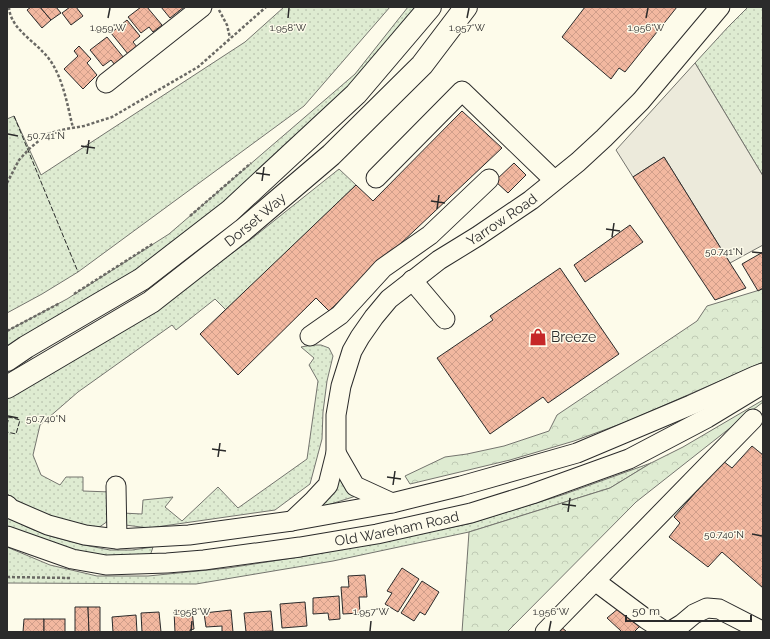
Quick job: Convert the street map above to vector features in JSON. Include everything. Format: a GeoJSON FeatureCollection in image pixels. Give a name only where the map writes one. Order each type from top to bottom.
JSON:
{"type":"FeatureCollection","features":[{"type":"Feature","properties":{"kind":"highway","name":"Dorset Way"},"geometry":{"type":"LineString","coordinates":[[7,360],[16,351],[142,279],[230,211],[356,94],[430,7]]}},
{"type":"Feature","properties":{"kind":"highway","name":"Dorset Way"},"geometry":{"type":"LineString","coordinates":[[7,388],[151,302],[243,230],[330,155],[422,65],[466,7]]}},
{"type":"Feature","properties":{"kind":"street"},"geometry":{"type":"LineString","coordinates":[[106,82],[202,7]]}},
{"type":"Feature","properties":{"kind":"street","name":"Yarrow Road"},"geometry":{"type":"LineString","coordinates":[[292,521],[328,485],[336,453],[336,415],[341,386],[352,351],[374,317],[389,299],[412,280],[439,260],[478,236],[531,200],[578,162],[641,101],[720,7]]}},
{"type":"Feature","properties":{"kind":"street"},"geometry":{"type":"LineString","coordinates":[[376,178],[462,91],[554,180]]}},
{"type":"Feature","properties":{"kind":"street"},"geometry":{"type":"LineString","coordinates":[[310,336],[340,315],[383,268],[430,235],[489,179]]}},
{"type":"Feature","properties":{"kind":"street"},"geometry":{"type":"LineString","coordinates":[[412,280],[445,318]]}},
{"type":"Feature","properties":{"kind":"street","name":"Old Wareham Road"},"geometry":{"type":"LineString","coordinates":[[7,505],[11,509],[48,525],[85,535],[117,538],[189,535],[292,521],[392,503],[461,486],[577,453],[755,376],[763,374]]}},
{"type":"Feature","properties":{"kind":"street","name":"Old Wareham Road"},"geometry":{"type":"LineString","coordinates":[[7,536],[72,559],[106,565],[204,560],[300,547],[377,534],[471,513],[545,490],[629,460],[708,418],[763,384]]}},
{"type":"Feature","properties":{"kind":"street"},"geometry":{"type":"LineString","coordinates":[[544,632],[753,420]]}},
{"type":"Feature","properties":{"kind":"street","name":"Yarrow Road"},"geometry":{"type":"LineString","coordinates":[[336,453],[355,486],[392,503]]}},
{"type":"Feature","properties":{"kind":"street"},"geometry":{"type":"LineString","coordinates":[[116,486],[117,538]]}},
{"type":"Feature","properties":{"kind":"street"},"geometry":{"type":"LineString","coordinates":[[595,581],[666,632]]}},
{"type":"Feature","properties":{"kind":"street"},"geometry":{"type":"LineString","coordinates":[[669,632],[694,614],[707,608],[720,609],[760,630]]}},
{"type":"Feature","properties":{"kind":"path"},"geometry":{"type":"LineString","coordinates":[[9,7],[9,11],[15,24],[45,53],[55,68],[74,128]]}},
{"type":"Feature","properties":{"kind":"path"},"geometry":{"type":"LineString","coordinates":[[216,7],[227,25],[230,38]]}},
{"type":"Feature","properties":{"kind":"path"},"geometry":{"type":"LineString","coordinates":[[7,183],[19,160],[29,149],[47,134],[84,126],[112,117],[198,67],[266,7]]}},
{"type":"Feature","properties":{"kind":"path"},"geometry":{"type":"LineString","coordinates":[[186,218],[252,162]]}},
{"type":"Feature","properties":{"kind":"path"},"geometry":{"type":"LineString","coordinates":[[73,295],[156,242]]}},
{"type":"Feature","properties":{"kind":"path"},"geometry":{"type":"LineString","coordinates":[[7,331],[60,303]]}},
{"type":"Feature","properties":{"kind":"green space"},"geometry":{"type":"Polygon","coordinates":[[[284,7],[390,7],[304,106],[78,272],[7,313],[7,119],[14,116],[41,175],[245,42],[284,7]]]}},
{"type":"Feature","properties":{"kind":"green space"},"geometry":{"type":"Polygon","coordinates":[[[408,7],[430,7],[230,211],[7,355],[7,331],[67,299],[169,234],[355,74],[408,7]]]}},
{"type":"Feature","properties":{"kind":"green space"},"geometry":{"type":"Polygon","coordinates":[[[748,7],[763,7],[763,176],[695,63],[748,7]]]}},
{"type":"Feature","properties":{"kind":"green space"},"geometry":{"type":"Polygon","coordinates":[[[339,169],[356,185],[226,310],[215,299],[176,330],[172,325],[78,392],[40,425],[33,455],[41,475],[60,485],[66,477],[83,477],[83,491],[111,492],[108,521],[98,528],[48,518],[14,501],[7,493],[7,399],[155,310],[250,240],[339,169]]]}},
{"type":"Feature","properties":{"kind":"green space"},"geometry":{"type":"Polygon","coordinates":[[[763,289],[763,362],[626,422],[574,441],[510,460],[410,484],[405,476],[445,457],[504,446],[549,431],[557,415],[697,321],[707,306],[763,289]]]}},
{"type":"Feature","properties":{"kind":"green space"},"geometry":{"type":"Polygon","coordinates":[[[321,345],[329,348],[333,356],[327,381],[323,412],[322,439],[310,484],[275,510],[149,528],[125,525],[122,513],[142,514],[143,500],[173,497],[165,507],[182,521],[218,487],[238,508],[307,459],[318,381],[309,365],[314,358],[301,347],[321,345]]]}},
{"type":"Feature","properties":{"kind":"green space"},"geometry":{"type":"Polygon","coordinates":[[[763,400],[763,402],[636,502],[507,632],[462,632],[469,532],[610,488],[651,463],[683,447],[763,400]]]}},
{"type":"Feature","properties":{"kind":"green space"},"geometry":{"type":"Polygon","coordinates":[[[651,463],[610,488],[469,532],[333,561],[196,584],[7,583],[7,547],[50,565],[97,576],[148,576],[228,568],[312,555],[468,524],[562,495],[651,463]]]}},
{"type":"Feature","properties":{"kind":"green space"},"geometry":{"type":"Polygon","coordinates":[[[339,476],[343,485],[356,496],[312,510],[339,476]]]}},
{"type":"Feature","properties":{"kind":"green space"},"geometry":{"type":"Polygon","coordinates":[[[7,516],[27,527],[50,536],[84,545],[110,550],[132,550],[153,547],[150,556],[110,556],[70,550],[7,526],[7,516]]]}},
{"type":"Feature","properties":{"kind":"shaded area"},"geometry":{"type":"Polygon","coordinates":[[[695,63],[763,176],[763,245],[730,263],[664,157],[633,177],[616,150],[695,63]]]}},
{"type":"Feature","properties":{"kind":"building"},"geometry":{"type":"Polygon","coordinates":[[[31,7],[40,7],[51,20],[42,28],[27,10],[31,7]]]}},
{"type":"Feature","properties":{"kind":"building"},"geometry":{"type":"Polygon","coordinates":[[[40,7],[56,7],[61,13],[51,20],[40,7]]]}},
{"type":"Feature","properties":{"kind":"building"},"geometry":{"type":"Polygon","coordinates":[[[70,7],[76,7],[83,16],[71,25],[62,13],[70,7]]]}},
{"type":"Feature","properties":{"kind":"building"},"geometry":{"type":"Polygon","coordinates":[[[141,7],[147,7],[162,25],[153,32],[149,27],[141,33],[128,17],[141,7]]]}},
{"type":"Feature","properties":{"kind":"building"},"geometry":{"type":"Polygon","coordinates":[[[161,7],[184,7],[170,18],[161,7]]]}},
{"type":"Feature","properties":{"kind":"building"},"geometry":{"type":"Polygon","coordinates":[[[585,7],[677,7],[625,72],[619,68],[611,79],[562,37],[585,7]]]}},
{"type":"Feature","properties":{"kind":"building"},"geometry":{"type":"Polygon","coordinates":[[[127,20],[140,36],[133,42],[137,47],[128,54],[111,33],[127,20]]]}},
{"type":"Feature","properties":{"kind":"building"},"geometry":{"type":"Polygon","coordinates":[[[107,37],[124,58],[115,65],[111,60],[103,66],[90,50],[107,37]]]}},
{"type":"Feature","properties":{"kind":"building"},"geometry":{"type":"Polygon","coordinates":[[[79,46],[91,59],[87,63],[97,75],[83,89],[64,69],[78,56],[74,51],[79,46]]]}},
{"type":"Feature","properties":{"kind":"building"},"geometry":{"type":"Polygon","coordinates":[[[462,111],[502,148],[329,311],[316,298],[238,375],[200,334],[356,185],[373,201],[462,111]]]}},
{"type":"Feature","properties":{"kind":"building"},"geometry":{"type":"Polygon","coordinates":[[[664,157],[746,288],[715,300],[633,177],[664,157]]]}},
{"type":"Feature","properties":{"kind":"building"},"geometry":{"type":"Polygon","coordinates":[[[514,163],[526,175],[508,193],[495,181],[514,163]]]}},
{"type":"Feature","properties":{"kind":"building"},"geometry":{"type":"Polygon","coordinates":[[[630,225],[643,242],[585,282],[574,265],[630,225]]]}},
{"type":"Feature","properties":{"kind":"building"},"geometry":{"type":"Polygon","coordinates":[[[763,252],[763,288],[758,291],[742,264],[763,252]]]}},
{"type":"Feature","properties":{"kind":"building","name":"Breeze"},"geometry":{"type":"Polygon","coordinates":[[[560,268],[619,354],[548,403],[543,397],[490,434],[437,358],[493,320],[490,316],[560,268]]]}},
{"type":"Feature","properties":{"kind":"building"},"geometry":{"type":"Polygon","coordinates":[[[752,446],[763,455],[763,588],[722,552],[708,567],[669,537],[680,523],[674,517],[723,461],[732,468],[752,446]]]}},
{"type":"Feature","properties":{"kind":"building"},"geometry":{"type":"Polygon","coordinates":[[[402,568],[419,579],[398,612],[385,604],[392,593],[387,591],[402,568]]]}},
{"type":"Feature","properties":{"kind":"building"},"geometry":{"type":"Polygon","coordinates":[[[365,575],[367,597],[359,597],[360,613],[343,614],[341,587],[349,587],[348,576],[365,575]]]}},
{"type":"Feature","properties":{"kind":"building"},"geometry":{"type":"Polygon","coordinates":[[[422,581],[439,592],[425,615],[420,612],[414,621],[401,613],[422,581]]]}},
{"type":"Feature","properties":{"kind":"building"},"geometry":{"type":"Polygon","coordinates":[[[339,596],[340,619],[329,620],[328,613],[313,614],[313,598],[339,596]]]}},
{"type":"Feature","properties":{"kind":"building"},"geometry":{"type":"Polygon","coordinates":[[[305,602],[307,626],[282,628],[280,604],[305,602]]]}},
{"type":"Feature","properties":{"kind":"building"},"geometry":{"type":"Polygon","coordinates":[[[75,607],[88,607],[89,632],[75,632],[75,607]]]}},
{"type":"Feature","properties":{"kind":"building"},"geometry":{"type":"Polygon","coordinates":[[[88,607],[100,607],[100,632],[89,632],[88,607]]]}},
{"type":"Feature","properties":{"kind":"building"},"geometry":{"type":"Polygon","coordinates":[[[619,608],[640,626],[634,632],[620,632],[621,631],[607,618],[619,608]]]}},
{"type":"Feature","properties":{"kind":"building"},"geometry":{"type":"Polygon","coordinates":[[[192,610],[194,629],[190,630],[190,632],[175,632],[174,611],[192,610]]]}},
{"type":"Feature","properties":{"kind":"building"},"geometry":{"type":"Polygon","coordinates":[[[231,610],[233,632],[222,632],[222,626],[206,627],[204,613],[231,610]]]}},
{"type":"Feature","properties":{"kind":"building"},"geometry":{"type":"Polygon","coordinates":[[[271,611],[273,631],[246,632],[244,613],[271,611]]]}},
{"type":"Feature","properties":{"kind":"building"},"geometry":{"type":"Polygon","coordinates":[[[159,612],[161,632],[142,632],[141,613],[159,612]]]}},
{"type":"Feature","properties":{"kind":"building"},"geometry":{"type":"Polygon","coordinates":[[[136,615],[137,632],[113,632],[112,617],[136,615]]]}},
{"type":"Feature","properties":{"kind":"building"},"geometry":{"type":"Polygon","coordinates":[[[24,619],[44,619],[44,632],[23,632],[24,619]]]}},
{"type":"Feature","properties":{"kind":"building"},"geometry":{"type":"Polygon","coordinates":[[[44,619],[65,619],[65,632],[44,632],[44,619]]]}},
{"type":"Feature","properties":{"kind":"building"},"geometry":{"type":"Polygon","coordinates":[[[560,626],[567,632],[554,632],[560,626]]]}},
{"type":"Feature","properties":{"kind":"fence"},"geometry":{"type":"LineString","coordinates":[[14,116],[78,272]]}},
{"type":"Feature","properties":{"kind":"fence"},"geometry":{"type":"LineString","coordinates":[[7,425],[9,417],[20,420],[16,434],[7,432]]}},
{"type":"Feature","properties":{"kind":"place","name":"Breeze"},"geometry":{"type":"Point","coordinates":[538,337]}}]}
